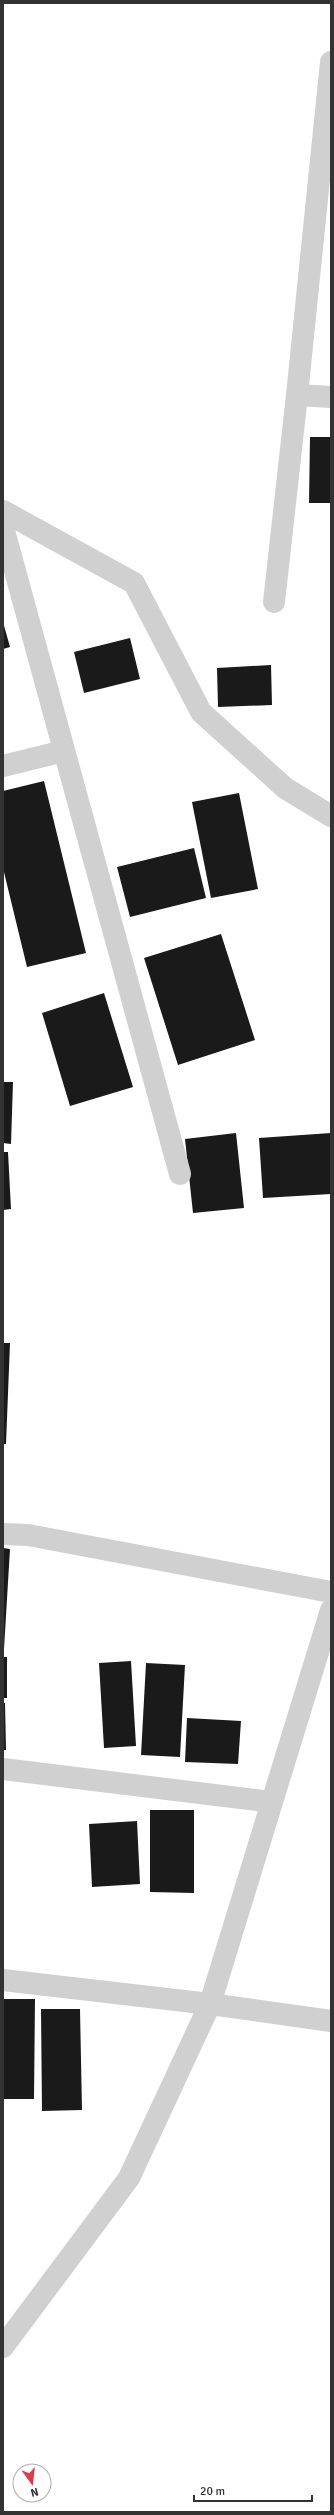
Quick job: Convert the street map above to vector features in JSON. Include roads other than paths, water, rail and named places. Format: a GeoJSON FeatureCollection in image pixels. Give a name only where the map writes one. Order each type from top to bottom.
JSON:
{"type":"FeatureCollection","features":[{"type":"Feature","properties":{"kind":"street"},"geometry":{"type":"LineString","coordinates":[[274,602],[297,395],[330,62]]}},
{"type":"Feature","properties":{"kind":"street"},"geometry":{"type":"LineString","coordinates":[[297,395],[331,397]]}},
{"type":"Feature","properties":{"kind":"street"},"geometry":{"type":"LineString","coordinates":[[3,511],[134,583],[201,712],[285,788],[331,816]]}},
{"type":"Feature","properties":{"kind":"street"},"geometry":{"type":"LineString","coordinates":[[3,527],[180,1174]]}},
{"type":"Feature","properties":{"kind":"street"},"geometry":{"type":"LineString","coordinates":[[3,766],[64,751]]}},
{"type":"Feature","properties":{"kind":"street"},"geometry":{"type":"LineString","coordinates":[[3,1534],[28,1535],[331,1592]]}},
{"type":"Feature","properties":{"kind":"street"},"geometry":{"type":"LineString","coordinates":[[3,2347],[129,2178],[210,2004],[331,1610]]}},
{"type":"Feature","properties":{"kind":"street"},"geometry":{"type":"LineString","coordinates":[[3,1769],[272,1802]]}},
{"type":"Feature","properties":{"kind":"street"},"geometry":{"type":"LineString","coordinates":[[3,1980],[210,2004],[331,2022]]}}]}
